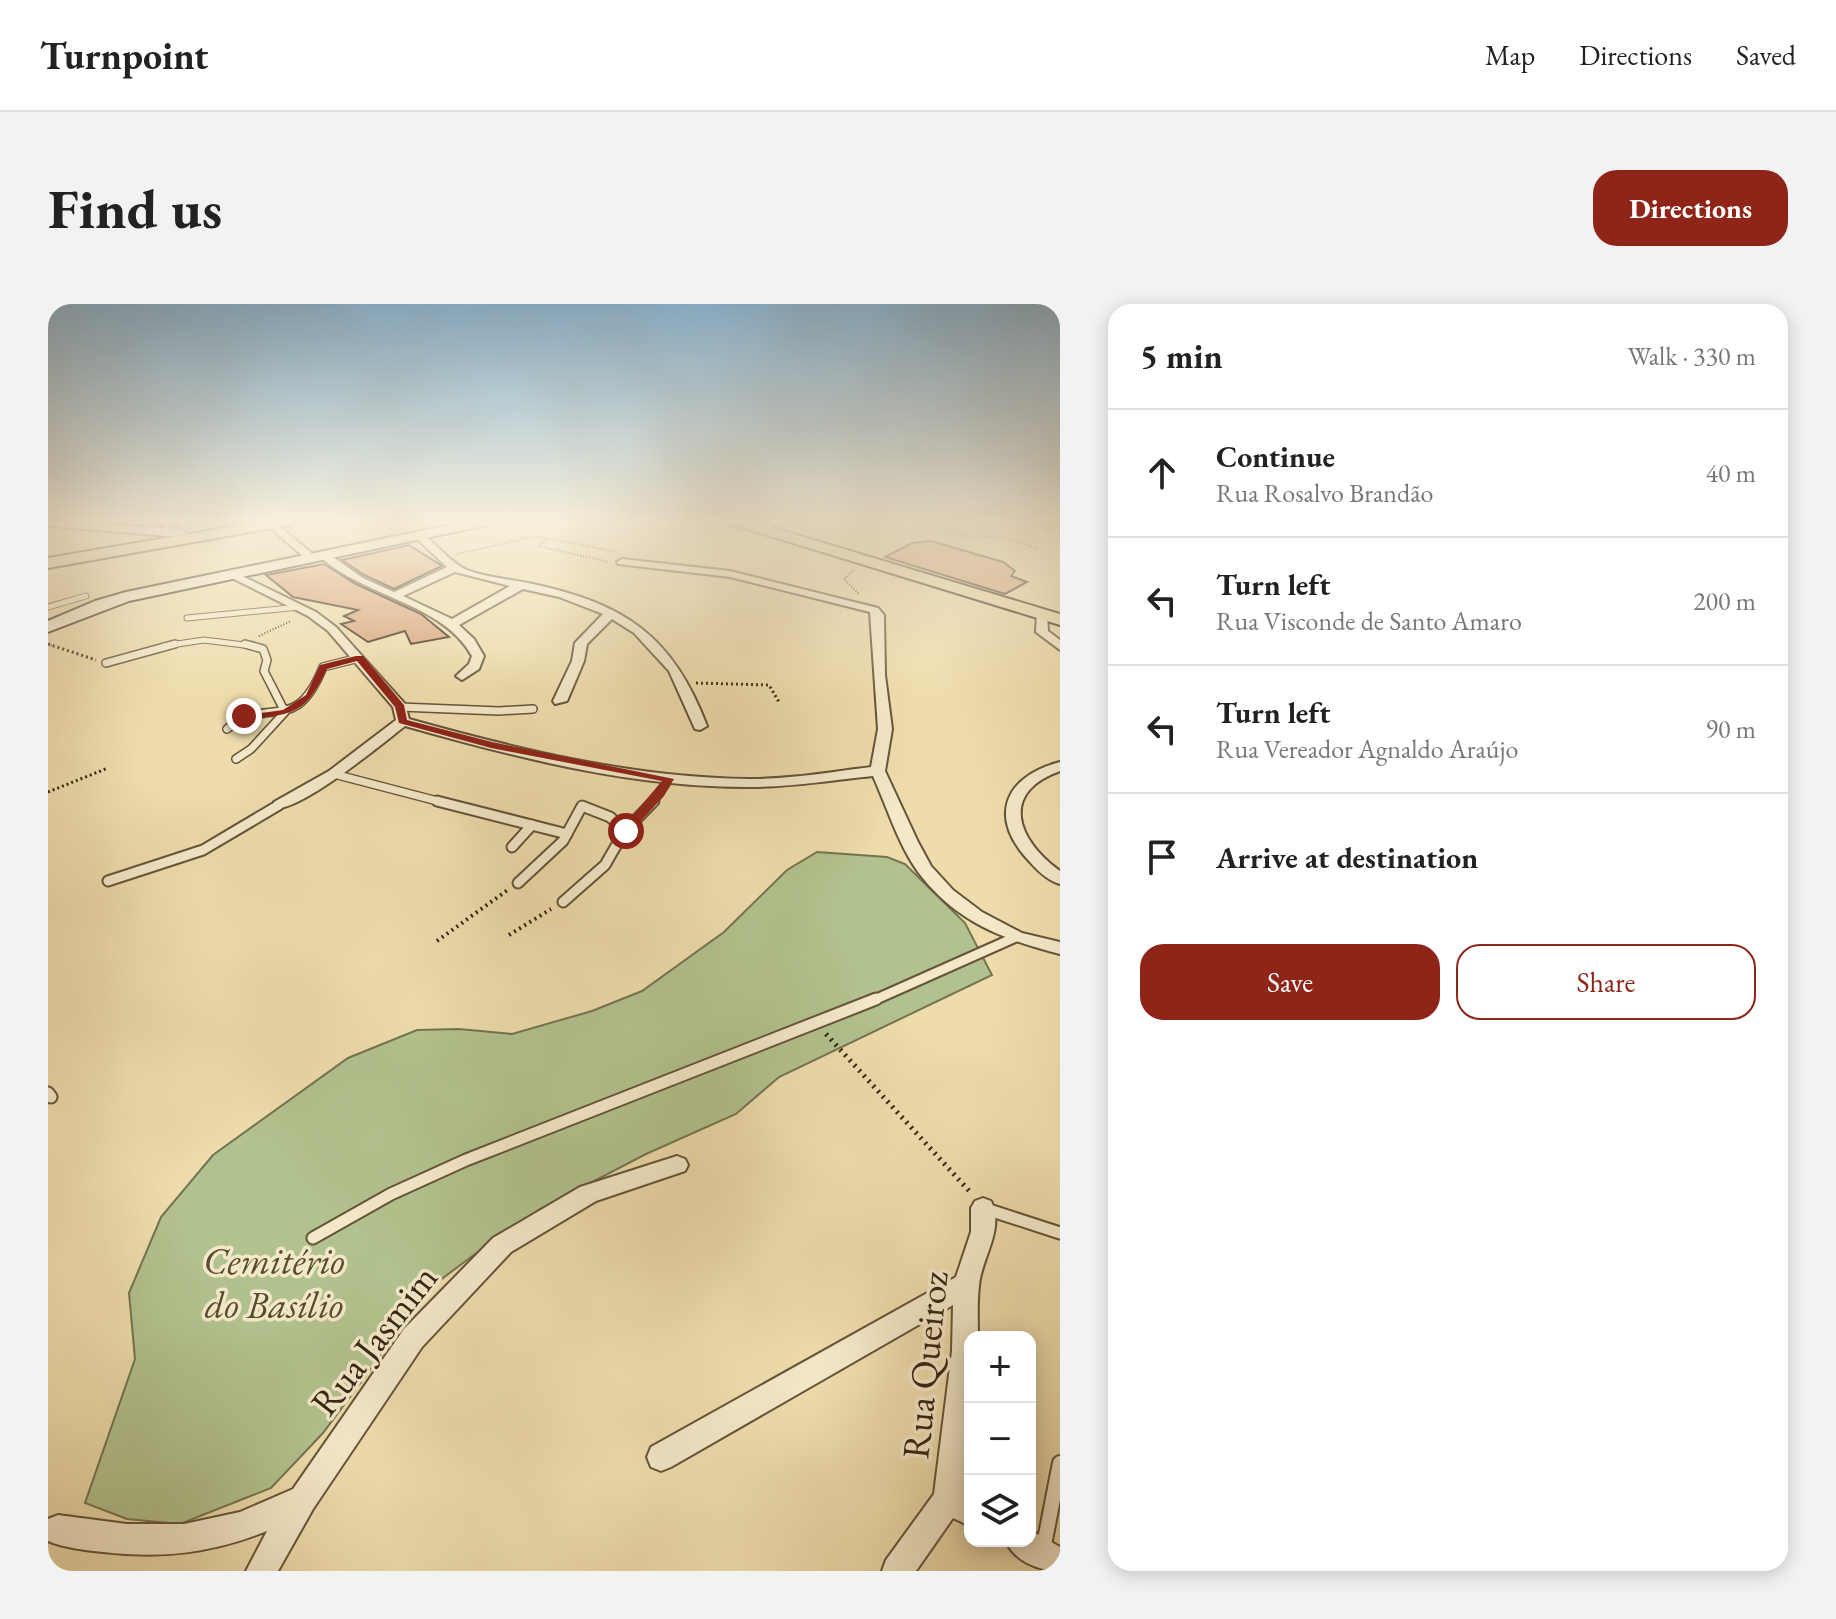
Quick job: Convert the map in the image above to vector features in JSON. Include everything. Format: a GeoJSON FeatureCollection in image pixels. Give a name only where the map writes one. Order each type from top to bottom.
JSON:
{"type":"FeatureCollection","features":[{"type":"Feature","properties":{"kind":"main road"},"geometry":{"type":"LineString","coordinates":[[48,627],[101,604],[205,580]]}},
{"type":"Feature","properties":{"kind":"main road"},"geometry":{"type":"LineString","coordinates":[[929,580],[1060,620]]}},
{"type":"Feature","properties":{"kind":"street"},"geometry":{"type":"LineString","coordinates":[[244,580],[312,614],[359,658],[402,714],[491,745],[669,779],[755,783],[878,771]]}},
{"type":"Feature","properties":{"kind":"street"},"geometry":{"type":"LineString","coordinates":[[360,580],[452,624],[470,642],[478,656],[475,666],[462,676]]}},
{"type":"Feature","properties":{"kind":"street"},"geometry":{"type":"LineString","coordinates":[[394,596],[428,580]]}},
{"type":"Feature","properties":{"kind":"street"},"geometry":{"type":"LineString","coordinates":[[502,580],[549,591],[611,613],[638,627],[659,648],[682,684],[700,726]]}},
{"type":"Feature","properties":{"kind":"street"},"geometry":{"type":"LineString","coordinates":[[755,580],[874,610],[878,615],[879,675],[885,729],[878,771],[924,868],[947,894],[976,916],[1016,937],[1060,948]]}},
{"type":"Feature","properties":{"kind":"street"},"geometry":{"type":"LineString","coordinates":[[452,624],[521,585]]}},
{"type":"Feature","properties":{"kind":"street"},"geometry":{"type":"LineString","coordinates":[[560,701],[578,661],[581,643],[611,613]]}},
{"type":"Feature","properties":{"kind":"street"},"geometry":{"type":"LineString","coordinates":[[1041,614],[1042,632],[1060,646]]}},
{"type":"Feature","properties":{"kind":"street"},"geometry":{"type":"LineString","coordinates":[[279,805],[334,774],[402,714]]}},
{"type":"Feature","properties":{"kind":"street"},"geometry":{"type":"LineString","coordinates":[[1060,766],[1041,771],[1019,787],[1013,796],[1014,822],[1025,849],[1041,867],[1060,879]]}},
{"type":"Feature","properties":{"kind":"street","name":"Rua Jasmim"},"geometry":{"type":"LineString","coordinates":[[261,1571],[303,1499],[413,1338],[502,1245],[588,1194],[677,1165]]}},
{"type":"Feature","properties":{"kind":"street","name":"Rua Queiroz"},"geometry":{"type":"LineString","coordinates":[[897,1571],[959,1505],[966,1284],[983,1232],[983,1208]]}},
{"type":"Feature","properties":{"kind":"street"},"geometry":{"type":"LineString","coordinates":[[661,1457],[966,1284]]}},
{"type":"Feature","properties":{"kind":"street"},"geometry":{"type":"LineString","coordinates":[[58,1530],[171,1543],[229,1532],[263,1520],[303,1499]]}},
{"type":"Feature","properties":{"kind":"lane"},"geometry":{"type":"LineString","coordinates":[[48,607],[86,596]]}},
{"type":"Feature","properties":{"kind":"lane"},"geometry":{"type":"LineString","coordinates":[[187,618],[299,607]]}},
{"type":"Feature","properties":{"kind":"lane"},"geometry":{"type":"LineString","coordinates":[[106,663],[165,644],[221,640],[263,649],[267,655],[262,673],[279,695],[285,712],[279,723],[236,759]]}},
{"type":"Feature","properties":{"kind":"lane"},"geometry":{"type":"LineString","coordinates":[[227,729],[244,716],[285,712],[310,696],[323,667],[359,658]]}},
{"type":"Feature","properties":{"kind":"lane"},"geometry":{"type":"LineString","coordinates":[[402,714],[533,709]]}},
{"type":"Feature","properties":{"kind":"lane"},"geometry":{"type":"LineString","coordinates":[[334,774],[567,834]]}},
{"type":"Feature","properties":{"kind":"lane"},"geometry":{"type":"LineString","coordinates":[[563,902],[605,865],[626,831],[660,794],[669,779]]}},
{"type":"Feature","properties":{"kind":"lane"},"geometry":{"type":"LineString","coordinates":[[108,881],[203,850],[279,805]]}},
{"type":"Feature","properties":{"kind":"lane"},"geometry":{"type":"LineString","coordinates":[[518,883],[556,851],[582,806],[610,817],[626,831]]}},
{"type":"Feature","properties":{"kind":"lane"},"geometry":{"type":"LineString","coordinates":[[512,847],[532,825]]}},
{"type":"Feature","properties":{"kind":"lane"},"geometry":{"type":"LineString","coordinates":[[313,1238],[391,1194],[466,1160],[816,1024],[1016,937]]}},
{"type":"Feature","properties":{"kind":"lane"},"geometry":{"type":"LineString","coordinates":[[983,1208],[1060,1233]]}},
{"type":"Feature","properties":{"kind":"lane"},"geometry":{"type":"LineString","coordinates":[[1041,1553],[1060,1463]]}},
{"type":"Feature","properties":{"kind":"path"},"geometry":{"type":"LineString","coordinates":[[845,580],[874,610]]}},
{"type":"Feature","properties":{"kind":"path"},"geometry":{"type":"LineString","coordinates":[[248,644],[267,632],[312,614]]}},
{"type":"Feature","properties":{"kind":"path"},"geometry":{"type":"LineString","coordinates":[[48,644],[106,663]]}},
{"type":"Feature","properties":{"kind":"path"},"geometry":{"type":"LineString","coordinates":[[682,684],[769,685],[779,702]]}},
{"type":"Feature","properties":{"kind":"path"},"geometry":{"type":"LineString","coordinates":[[48,792],[108,768]]}},
{"type":"Feature","properties":{"kind":"path"},"geometry":{"type":"LineString","coordinates":[[437,941],[518,883]]}},
{"type":"Feature","properties":{"kind":"path"},"geometry":{"type":"LineString","coordinates":[[509,935],[563,902]]}},
{"type":"Feature","properties":{"kind":"path"},"geometry":{"type":"LineString","coordinates":[[816,1024],[983,1208]]}},
{"type":"Feature","properties":{"kind":"green space","name":"Cemitério do Basílio"},"geometry":{"type":"Polygon","coordinates":[[[817,852],[887,857],[905,864],[965,923],[992,975],[779,1077],[736,1114],[646,1154],[542,1208],[475,1254],[415,1299],[376,1362],[323,1433],[271,1488],[180,1524],[127,1519],[85,1503],[135,1359],[129,1293],[161,1217],[213,1155],[348,1058],[417,1030],[459,1029],[512,1034],[592,1011],[642,991],[724,932],[787,870],[817,852]]]}},
{"type":"Feature","properties":{"kind":"building"},"geometry":{"type":"Polygon","coordinates":[[[272,580],[350,580],[421,614],[449,637],[411,644],[405,631],[368,642],[341,624],[354,621],[344,616],[358,610],[293,597],[272,580]]]}},
{"type":"Feature","properties":{"kind":"building"},"geometry":{"type":"Polygon","coordinates":[[[375,580],[413,580],[394,589],[375,580]]]}},
{"type":"Feature","properties":{"kind":"building"},"geometry":{"type":"Polygon","coordinates":[[[960,580],[1027,582],[1005,594],[960,580]]]}},
{"type":"Feature","properties":{"kind":"route"},"geometry":{"type":"LineString","coordinates":[[244,716],[285,712],[310,696],[323,667],[359,658],[400,707],[403,721],[491,745],[669,779],[660,794],[626,831]]}}]}
